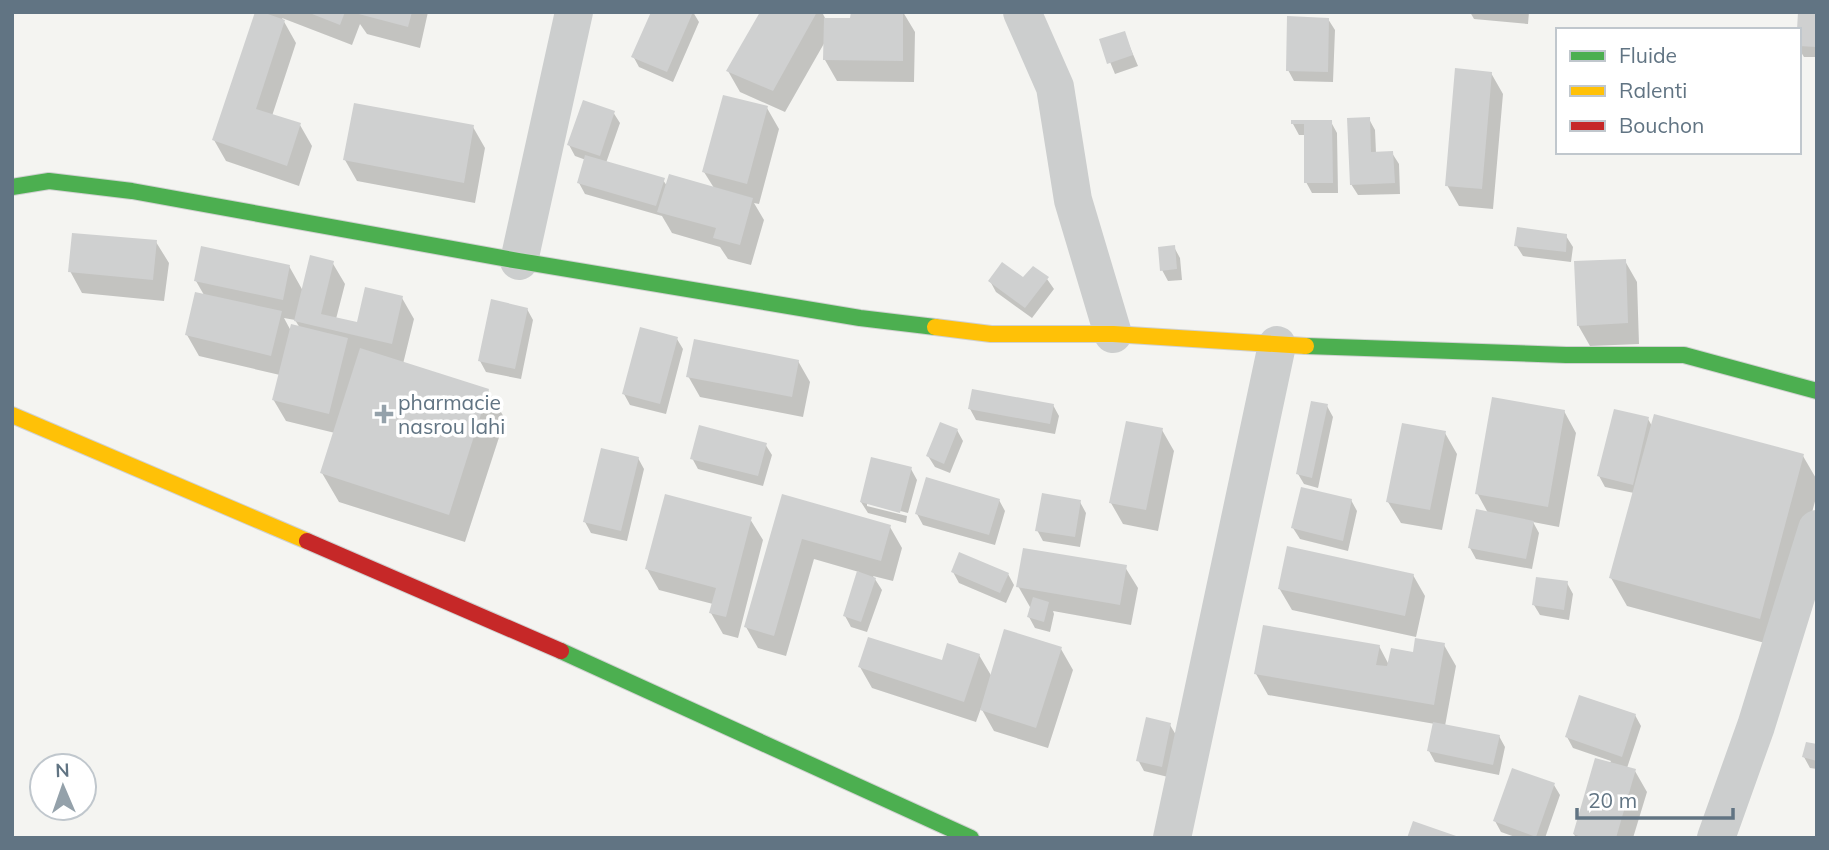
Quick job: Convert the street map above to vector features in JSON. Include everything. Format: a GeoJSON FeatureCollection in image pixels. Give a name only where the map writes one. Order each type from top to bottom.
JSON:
{"type":"FeatureCollection","features":[{"type":"Feature","properties":{"kind":"street"},"geometry":{"type":"LineString","coordinates":[[519,261],[574,12]]}},
{"type":"Feature","properties":{"kind":"street"},"geometry":{"type":"LineString","coordinates":[[1022,12],[1055,87],[1073,200],[1113,334]]}},
{"type":"Feature","properties":{"kind":"street"},"geometry":{"type":"LineString","coordinates":[[12,187],[48,181],[132,191],[519,261],[860,318],[991,334],[1113,334],[1277,345],[1566,355],[1684,355],[1817,391]]}},
{"type":"Feature","properties":{"kind":"street"},"geometry":{"type":"LineString","coordinates":[[1172,838],[1277,345]]}},
{"type":"Feature","properties":{"kind":"street"},"geometry":{"type":"LineString","coordinates":[[12,415],[507,627],[971,838]]}},
{"type":"Feature","properties":{"kind":"street"},"geometry":{"type":"LineString","coordinates":[[1716,838],[1756,726],[1817,529]]}},
{"type":"Feature","properties":{"kind":"building"},"geometry":{"type":"Polygon","coordinates":[[[255,12],[285,20],[256,109],[301,123],[287,166],[212,140],[255,12]]]}},
{"type":"Feature","properties":{"kind":"building"},"geometry":{"type":"Polygon","coordinates":[[[307,12],[345,12],[340,25],[307,12]]]}},
{"type":"Feature","properties":{"kind":"building"},"geometry":{"type":"Polygon","coordinates":[[[351,12],[412,12],[408,27],[351,12]]]}},
{"type":"Feature","properties":{"kind":"building"},"geometry":{"type":"Polygon","coordinates":[[[651,12],[693,12],[667,72],[631,57],[651,12]]]}},
{"type":"Feature","properties":{"kind":"building"},"geometry":{"type":"Polygon","coordinates":[[[760,12],[817,12],[773,91],[726,71],[760,12]]]}},
{"type":"Feature","properties":{"kind":"building"},"geometry":{"type":"Polygon","coordinates":[[[851,12],[903,12],[903,61],[823,60],[824,18],[850,18],[851,12]]]}},
{"type":"Feature","properties":{"kind":"building"},"geometry":{"type":"Polygon","coordinates":[[[1798,12],[1817,12],[1816,47],[1801,46],[1801,28],[1797,28],[1798,12]]]}},
{"type":"Feature","properties":{"kind":"building"},"geometry":{"type":"Polygon","coordinates":[[[1287,16],[1329,18],[1328,72],[1286,71],[1287,16]]]}},
{"type":"Feature","properties":{"kind":"building"},"geometry":{"type":"Polygon","coordinates":[[[1125,31],[1133,55],[1107,64],[1099,39],[1125,31]]]}},
{"type":"Feature","properties":{"kind":"building"},"geometry":{"type":"Polygon","coordinates":[[[1455,68],[1492,72],[1482,189],[1445,186],[1455,68]]]}},
{"type":"Feature","properties":{"kind":"building"},"geometry":{"type":"Polygon","coordinates":[[[723,95],[768,106],[747,184],[702,172],[723,95]]]}},
{"type":"Feature","properties":{"kind":"building"},"geometry":{"type":"Polygon","coordinates":[[[583,100],[615,111],[600,156],[567,145],[583,100]]]}},
{"type":"Feature","properties":{"kind":"building"},"geometry":{"type":"Polygon","coordinates":[[[354,103],[474,125],[464,183],[343,160],[354,103]]]}},
{"type":"Feature","properties":{"kind":"building"},"geometry":{"type":"Polygon","coordinates":[[[1370,117],[1371,152],[1393,151],[1395,183],[1350,185],[1347,118],[1370,117]]]}},
{"type":"Feature","properties":{"kind":"building"},"geometry":{"type":"Polygon","coordinates":[[[1291,120],[1332,120],[1333,183],[1304,183],[1304,124],[1291,124],[1291,120]]]}},
{"type":"Feature","properties":{"kind":"building"},"geometry":{"type":"Polygon","coordinates":[[[585,155],[665,178],[656,206],[577,183],[585,155]]]}},
{"type":"Feature","properties":{"kind":"building"},"geometry":{"type":"Polygon","coordinates":[[[669,174],[753,198],[740,245],[713,238],[716,228],[657,212],[669,174]]]}},
{"type":"Feature","properties":{"kind":"building"},"geometry":{"type":"Polygon","coordinates":[[[1517,227],[1567,234],[1566,252],[1514,246],[1517,227]]]}},
{"type":"Feature","properties":{"kind":"building"},"geometry":{"type":"Polygon","coordinates":[[[72,233],[157,240],[153,280],[68,272],[72,233]]]}},
{"type":"Feature","properties":{"kind":"building"},"geometry":{"type":"Polygon","coordinates":[[[1175,245],[1177,269],[1160,271],[1158,247],[1175,245]]]}},
{"type":"Feature","properties":{"kind":"building"},"geometry":{"type":"Polygon","coordinates":[[[201,246],[290,265],[283,300],[194,281],[201,246]]]}},
{"type":"Feature","properties":{"kind":"building"},"geometry":{"type":"Polygon","coordinates":[[[310,255],[334,261],[321,314],[357,322],[365,287],[403,296],[392,344],[294,321],[310,255]]]}},
{"type":"Feature","properties":{"kind":"building"},"geometry":{"type":"Polygon","coordinates":[[[1626,259],[1628,323],[1577,326],[1574,261],[1626,259]]]}},
{"type":"Feature","properties":{"kind":"building"},"geometry":{"type":"Polygon","coordinates":[[[1002,262],[1023,277],[1033,266],[1049,277],[1025,308],[988,281],[1002,262]]]}},
{"type":"Feature","properties":{"kind":"building"},"geometry":{"type":"Polygon","coordinates":[[[195,292],[282,311],[271,356],[185,335],[195,292]]]}},
{"type":"Feature","properties":{"kind":"building"},"geometry":{"type":"Polygon","coordinates":[[[491,299],[528,308],[515,369],[478,361],[491,299]]]}},
{"type":"Feature","properties":{"kind":"building"},"geometry":{"type":"Polygon","coordinates":[[[291,324],[348,338],[329,414],[272,400],[291,324]]]}},
{"type":"Feature","properties":{"kind":"building"},"geometry":{"type":"Polygon","coordinates":[[[640,327],[678,337],[660,404],[622,394],[640,327]]]}},
{"type":"Feature","properties":{"kind":"building"},"geometry":{"type":"Polygon","coordinates":[[[694,339],[799,360],[792,397],[686,377],[694,339]]]}},
{"type":"Feature","properties":{"kind":"building"},"geometry":{"type":"Polygon","coordinates":[[[360,348],[489,389],[449,515],[320,473],[360,348]]]}},
{"type":"Feature","properties":{"kind":"building"},"geometry":{"type":"Polygon","coordinates":[[[972,389],[1054,404],[1050,424],[968,409],[972,389]]]}},
{"type":"Feature","properties":{"kind":"building"},"geometry":{"type":"Polygon","coordinates":[[[1492,397],[1565,410],[1548,507],[1475,494],[1492,397]]]}},
{"type":"Feature","properties":{"kind":"building"},"geometry":{"type":"Polygon","coordinates":[[[1311,401],[1328,404],[1312,478],[1296,474],[1311,401]]]}},
{"type":"Feature","properties":{"kind":"building"},"geometry":{"type":"Polygon","coordinates":[[[1614,409],[1649,417],[1633,485],[1597,476],[1614,409]]]}},
{"type":"Feature","properties":{"kind":"building"},"geometry":{"type":"Polygon","coordinates":[[[1654,414],[1804,454],[1760,619],[1609,578],[1654,414]]]}},
{"type":"Feature","properties":{"kind":"building"},"geometry":{"type":"Polygon","coordinates":[[[1126,421],[1163,428],[1146,510],[1109,503],[1126,421]]]}},
{"type":"Feature","properties":{"kind":"building"},"geometry":{"type":"Polygon","coordinates":[[[940,422],[958,429],[944,464],[926,456],[940,422]]]}},
{"type":"Feature","properties":{"kind":"building"},"geometry":{"type":"Polygon","coordinates":[[[1402,423],[1446,431],[1430,510],[1386,502],[1402,423]]]}},
{"type":"Feature","properties":{"kind":"building"},"geometry":{"type":"Polygon","coordinates":[[[699,425],[767,443],[758,476],[690,459],[699,425]]]}},
{"type":"Feature","properties":{"kind":"building"},"geometry":{"type":"Polygon","coordinates":[[[601,448],[639,457],[621,531],[583,522],[601,448]]]}},
{"type":"Feature","properties":{"kind":"building"},"geometry":{"type":"Polygon","coordinates":[[[871,457],[912,467],[900,513],[860,502],[871,457]]]}},
{"type":"Feature","properties":{"kind":"building"},"geometry":{"type":"Polygon","coordinates":[[[926,477],[1000,499],[989,535],[915,514],[926,477]]]}},
{"type":"Feature","properties":{"kind":"building"},"geometry":{"type":"Polygon","coordinates":[[[1301,487],[1352,499],[1343,541],[1291,528],[1301,487]]]}},
{"type":"Feature","properties":{"kind":"building"},"geometry":{"type":"Polygon","coordinates":[[[1042,493],[1081,500],[1075,537],[1035,531],[1042,493]]]}},
{"type":"Feature","properties":{"kind":"building"},"geometry":{"type":"Polygon","coordinates":[[[665,494],[752,517],[726,617],[709,613],[716,588],[645,569],[665,494]]]}},
{"type":"Feature","properties":{"kind":"building"},"geometry":{"type":"Polygon","coordinates":[[[782,494],[891,525],[881,561],[802,539],[774,636],[744,627],[782,494]]]}},
{"type":"Feature","properties":{"kind":"building"},"geometry":{"type":"Polygon","coordinates":[[[1476,509],[1534,521],[1526,559],[1468,548],[1476,509]]]}},
{"type":"Feature","properties":{"kind":"building"},"geometry":{"type":"Polygon","coordinates":[[[1287,546],[1414,574],[1405,616],[1278,589],[1287,546]]]}},
{"type":"Feature","properties":{"kind":"building"},"geometry":{"type":"Polygon","coordinates":[[[1023,548],[1127,565],[1120,605],[1016,587],[1023,548]]]}},
{"type":"Feature","properties":{"kind":"building"},"geometry":{"type":"Polygon","coordinates":[[[959,552],[1009,573],[1000,593],[951,572],[959,552]]]}},
{"type":"Feature","properties":{"kind":"building"},"geometry":{"type":"Polygon","coordinates":[[[857,571],[876,578],[861,622],[843,616],[857,571]]]}},
{"type":"Feature","properties":{"kind":"building"},"geometry":{"type":"Polygon","coordinates":[[[1536,577],[1568,581],[1564,610],[1532,605],[1536,577]]]}},
{"type":"Feature","properties":{"kind":"building"},"geometry":{"type":"Polygon","coordinates":[[[1033,597],[1049,602],[1044,622],[1027,617],[1033,597]]]}},
{"type":"Feature","properties":{"kind":"building"},"geometry":{"type":"Polygon","coordinates":[[[1263,625],[1380,645],[1376,665],[1387,666],[1391,648],[1413,652],[1415,638],[1445,643],[1434,705],[1254,674],[1263,625]]]}},
{"type":"Feature","properties":{"kind":"building"},"geometry":{"type":"Polygon","coordinates":[[[1004,629],[1062,647],[1036,728],[980,710],[1004,629]]]}},
{"type":"Feature","properties":{"kind":"building"},"geometry":{"type":"Polygon","coordinates":[[[868,637],[942,660],[947,643],[980,654],[964,702],[858,667],[868,637]]]}},
{"type":"Feature","properties":{"kind":"building"},"geometry":{"type":"Polygon","coordinates":[[[1579,695],[1636,714],[1622,757],[1565,737],[1579,695]]]}},
{"type":"Feature","properties":{"kind":"building"},"geometry":{"type":"Polygon","coordinates":[[[1146,717],[1171,723],[1162,767],[1136,761],[1146,717]]]}},
{"type":"Feature","properties":{"kind":"building"},"geometry":{"type":"Polygon","coordinates":[[[1433,722],[1500,735],[1493,765],[1427,751],[1433,722]]]}},
{"type":"Feature","properties":{"kind":"building"},"geometry":{"type":"Polygon","coordinates":[[[1806,742],[1817,744],[1817,761],[1802,757],[1806,742]]]}},
{"type":"Feature","properties":{"kind":"building"},"geometry":{"type":"Polygon","coordinates":[[[1595,758],[1636,769],[1616,838],[1584,838],[1573,834],[1595,758]]]}},
{"type":"Feature","properties":{"kind":"building"},"geometry":{"type":"Polygon","coordinates":[[[1512,768],[1555,783],[1536,837],[1493,821],[1512,768]]]}},
{"type":"Feature","properties":{"kind":"building"},"geometry":{"type":"Polygon","coordinates":[[[1413,821],[1459,837],[1459,838],[1407,838],[1413,821]]]}},
{"type":"Feature","properties":{"kind":"traffic: fast"},"geometry":{"type":"LineString","coordinates":[[12,187],[49,181],[132,191],[519,261],[860,318],[935,327]]}},
{"type":"Feature","properties":{"kind":"traffic: fast"},"geometry":{"type":"LineString","coordinates":[[1306,346],[1566,355],[1684,355],[1817,391]]}},
{"type":"Feature","properties":{"kind":"traffic: fast"},"geometry":{"type":"LineString","coordinates":[[561,651],[971,838]]}},
{"type":"Feature","properties":{"kind":"traffic: slow"},"geometry":{"type":"LineString","coordinates":[[935,327],[991,334],[1113,334],[1306,346]]}},
{"type":"Feature","properties":{"kind":"traffic: slow"},"geometry":{"type":"LineString","coordinates":[[12,415],[307,541]]}},
{"type":"Feature","properties":{"kind":"traffic: jam"},"geometry":{"type":"LineString","coordinates":[[307,541],[561,651]]}},
{"type":"Feature","properties":{"kind":"place","name":"pharmacie nasrou lahi"},"geometry":{"type":"Point","coordinates":[384,414]}}]}
